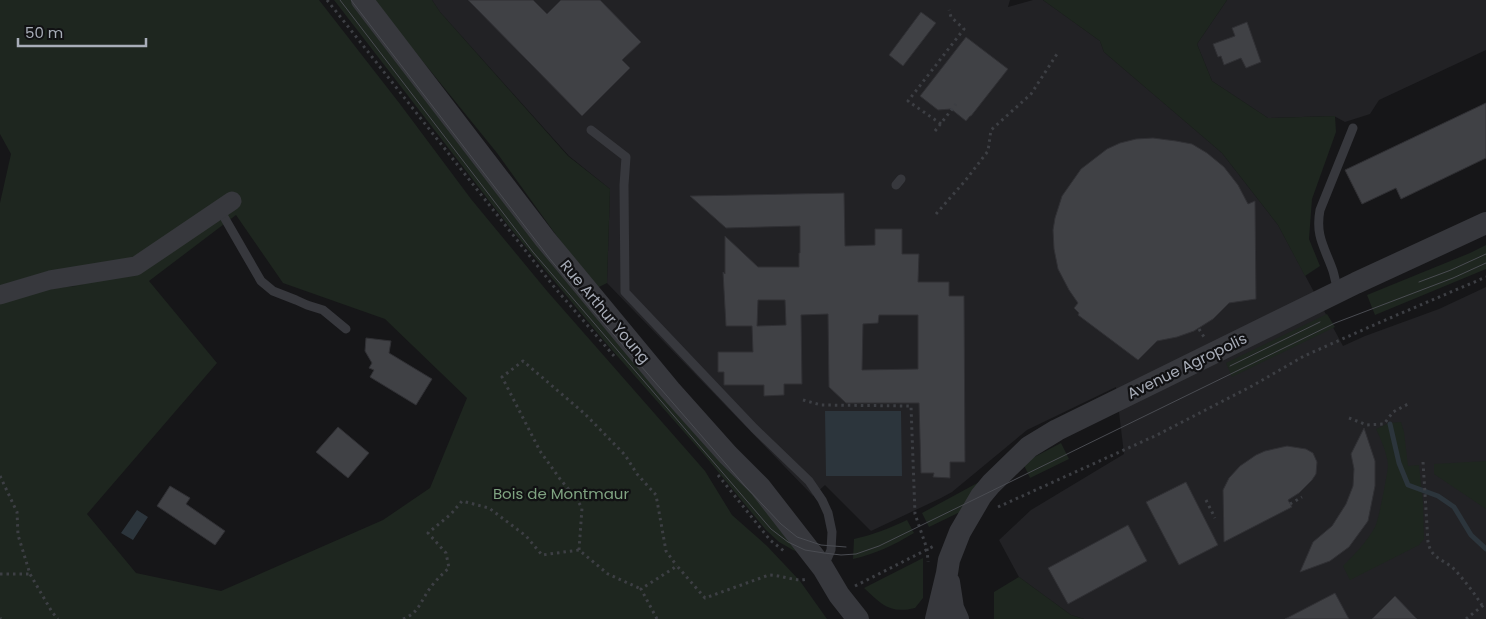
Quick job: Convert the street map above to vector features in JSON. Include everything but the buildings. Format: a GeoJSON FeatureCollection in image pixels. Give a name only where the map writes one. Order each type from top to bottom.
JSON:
{"type":"FeatureCollection","features":[{"type":"Feature","properties":{"kind":"street","name":"Rue Arthur Young"},"geometry":{"type":"LineString","coordinates":[[362,0],[545,240],[670,390],[728,455],[760,487],[818,571],[858,618]]}},
{"type":"Feature","properties":{"kind":"street"},"geometry":{"type":"LineString","coordinates":[[0,295],[50,280],[136,266],[226,205]]}},
{"type":"Feature","properties":{"kind":"street","name":"Avenue Agropolis"},"geometry":{"type":"LineString","coordinates":[[936,619],[937,572],[949,560],[960,532],[981,496],[1029,447],[1056,430],[1338,291],[1486,223]]}},
{"type":"Feature","properties":{"kind":"street","name":"Avenue Agropolis"},"geometry":{"type":"LineString","coordinates":[[937,572],[958,619]]}},
{"type":"Feature","properties":{"kind":"lane"},"geometry":{"type":"LineString","coordinates":[[1338,291],[1333,271],[1322,248],[1318,221],[1320,210],[1353,128]]}},
{"type":"Feature","properties":{"kind":"lane"},"geometry":{"type":"LineString","coordinates":[[590,130],[626,157],[624,185],[625,292],[754,428],[809,481],[828,513],[832,532],[832,550],[818,571]]}},
{"type":"Feature","properties":{"kind":"lane"},"geometry":{"type":"LineString","coordinates":[[226,205],[261,281],[272,291],[323,310],[346,329]]}},
{"type":"Feature","properties":{"kind":"path"},"geometry":{"type":"LineString","coordinates":[[941,124],[908,101],[964,29],[951,17],[949,10]]}},
{"type":"Feature","properties":{"kind":"path"},"geometry":{"type":"LineString","coordinates":[[936,214],[988,151],[991,130],[1031,94],[1058,54]]}},
{"type":"Feature","properties":{"kind":"path"},"geometry":{"type":"LineString","coordinates":[[935,131],[956,104]]}},
{"type":"Feature","properties":{"kind":"path"},"geometry":{"type":"LineString","coordinates":[[992,512],[998,507],[1157,434],[1252,386],[1304,356],[1486,277]]}},
{"type":"Feature","properties":{"kind":"path"},"geometry":{"type":"LineString","coordinates":[[580,550],[582,508],[540,451],[502,377],[522,361],[585,414],[625,456],[636,474],[656,495],[666,551],[705,598],[769,575],[779,575],[800,581],[808,579],[818,571]]}},
{"type":"Feature","properties":{"kind":"path"},"geometry":{"type":"LineString","coordinates":[[803,400],[821,405],[911,406],[915,514],[937,572]]}},
{"type":"Feature","properties":{"kind":"path"},"geometry":{"type":"LineString","coordinates":[[1349,418],[1367,425],[1384,424],[1393,412],[1408,404]]}},
{"type":"Feature","properties":{"kind":"path"},"geometry":{"type":"LineString","coordinates":[[1423,462],[1429,550],[1434,556],[1458,573],[1482,606]]}},
{"type":"Feature","properties":{"kind":"path"},"geometry":{"type":"LineString","coordinates":[[0,476],[17,512],[18,535],[30,574],[58,619]]}},
{"type":"Feature","properties":{"kind":"path"},"geometry":{"type":"LineString","coordinates":[[1290,504],[1302,497]]}},
{"type":"Feature","properties":{"kind":"path"},"geometry":{"type":"LineString","coordinates":[[1206,500],[1215,518]]}},
{"type":"Feature","properties":{"kind":"path"},"geometry":{"type":"LineString","coordinates":[[403,619],[410,618],[420,606],[424,596],[449,568],[446,553],[428,533],[451,514],[462,501],[489,508],[526,536],[542,554],[580,550],[608,574],[641,589],[658,619]]}},
{"type":"Feature","properties":{"kind":"path"},"geometry":{"type":"LineString","coordinates":[[839,595],[960,532]]}},
{"type":"Feature","properties":{"kind":"path"},"geometry":{"type":"LineString","coordinates":[[641,589],[677,566]]}},
{"type":"Feature","properties":{"kind":"path"},"geometry":{"type":"LineString","coordinates":[[0,574],[30,574]]}},
{"type":"Feature","properties":{"kind":"path"},"geometry":{"type":"LineString","coordinates":[[1466,619],[1486,603]]}},
{"type":"Feature","properties":{"kind":"shaded area"},"geometry":{"type":"Polygon","coordinates":[[[432,0],[1010,0],[1008,7],[1033,0],[1043,0],[1100,41],[1104,52],[1222,153],[1278,225],[1343,346],[1439,309],[1486,287],[1486,619],[1084,619],[1071,615],[1019,577],[999,540],[1031,510],[1124,454],[1116,387],[1027,430],[952,492],[871,531],[825,485],[813,496],[607,283],[610,189],[569,156],[440,12],[432,0]]]}},
{"type":"Feature","properties":{"kind":"shaded area"},"geometry":{"type":"Polygon","coordinates":[[[1227,0],[1486,0],[1486,50],[1379,100],[1370,114],[1345,122],[1334,116],[1268,118],[1212,81],[1197,44],[1227,0]]]}},
{"type":"Feature","properties":{"kind":"shaded area"},"geometry":{"type":"Polygon","coordinates":[[[825,411],[901,411],[902,476],[826,476],[825,411]]]}},
{"type":"Feature","properties":{"kind":"shaded area"},"geometry":{"type":"Polygon","coordinates":[[[137,510],[148,517],[133,540],[121,533],[137,510]]]}},
{"type":"Feature","properties":{"kind":"green space","name":"Bois de Montmaur"},"geometry":{"type":"Polygon","coordinates":[[[0,0],[319,0],[471,199],[547,291],[705,471],[732,515],[767,546],[800,581],[827,619],[0,619],[0,299],[41,289],[89,285],[0,292],[0,203],[11,154],[0,134],[0,0]],[[236,215],[149,281],[217,363],[87,514],[136,573],[221,591],[383,520],[430,488],[467,398],[385,319],[283,283],[236,215]]]}},
{"type":"Feature","properties":{"kind":"green space"},"geometry":{"type":"Polygon","coordinates":[[[334,0],[356,0],[807,555],[779,542],[766,530],[706,457],[605,342],[511,229],[334,0]]]}},
{"type":"Feature","properties":{"kind":"green space"},"geometry":{"type":"Polygon","coordinates":[[[373,0],[432,0],[440,12],[568,156],[610,189],[607,283],[595,289],[497,153],[373,0]]]}},
{"type":"Feature","properties":{"kind":"green space"},"geometry":{"type":"Polygon","coordinates":[[[1043,0],[1227,0],[1197,44],[1212,81],[1268,118],[1335,116],[1336,132],[1312,199],[1309,239],[1320,266],[1305,276],[1278,225],[1222,153],[1104,52],[1100,41],[1043,0]]]}},
{"type":"Feature","properties":{"kind":"green space"},"geometry":{"type":"Polygon","coordinates":[[[1486,245],[1486,269],[1375,315],[1367,295],[1486,245]]]}},
{"type":"Feature","properties":{"kind":"green space"},"geometry":{"type":"Polygon","coordinates":[[[1327,314],[1335,327],[1232,377],[1226,363],[1327,314]]]}},
{"type":"Feature","properties":{"kind":"green space"},"geometry":{"type":"Polygon","coordinates":[[[1401,422],[1408,466],[1419,465],[1424,539],[1419,545],[1350,580],[1343,566],[1356,553],[1375,527],[1386,479],[1387,457],[1376,429],[1389,423],[1401,422]]]}},
{"type":"Feature","properties":{"kind":"green space"},"geometry":{"type":"Polygon","coordinates":[[[1061,443],[1069,459],[1030,478],[1023,463],[1061,443]]]}},
{"type":"Feature","properties":{"kind":"green space"},"geometry":{"type":"Polygon","coordinates":[[[1486,461],[1486,509],[1434,474],[1434,464],[1486,461]]]}},
{"type":"Feature","properties":{"kind":"green space"},"geometry":{"type":"Polygon","coordinates":[[[981,481],[960,512],[929,527],[922,513],[981,481]]]}},
{"type":"Feature","properties":{"kind":"green space"},"geometry":{"type":"Polygon","coordinates":[[[907,520],[914,533],[884,549],[853,559],[854,539],[881,531],[907,520]]]}},
{"type":"Feature","properties":{"kind":"green space"},"geometry":{"type":"Polygon","coordinates":[[[923,558],[923,598],[915,608],[899,610],[887,607],[864,588],[923,558]]]}},
{"type":"Feature","properties":{"kind":"green space"},"geometry":{"type":"Polygon","coordinates":[[[1019,577],[1071,615],[1084,619],[994,619],[994,592],[1019,577]]]}},
{"type":"Feature","properties":{"kind":"waterway"},"geometry":{"type":"LineString","coordinates":[[1390,424],[1399,463],[1408,485],[1438,496],[1454,507],[1471,535],[1486,549]]}},
{"type":"Feature","properties":{"kind":"tram line"},"geometry":{"type":"LineString","coordinates":[[340,0],[533,252],[771,529],[788,542],[805,550],[841,555],[856,554],[879,546],[1335,323],[1453,278],[1486,263]]}},
{"type":"Feature","properties":{"kind":"tram line"},"geometry":{"type":"LineString","coordinates":[[351,0],[550,259],[745,486],[781,524],[797,537],[821,545],[846,547]]}},
{"type":"Feature","properties":{"kind":"tram line"},"geometry":{"type":"LineString","coordinates":[[1419,282],[1486,254]]}},
{"type":"Feature","properties":{"kind":"tram line"},"geometry":{"type":"LineString","coordinates":[[1230,366],[1320,322]]}}]}
